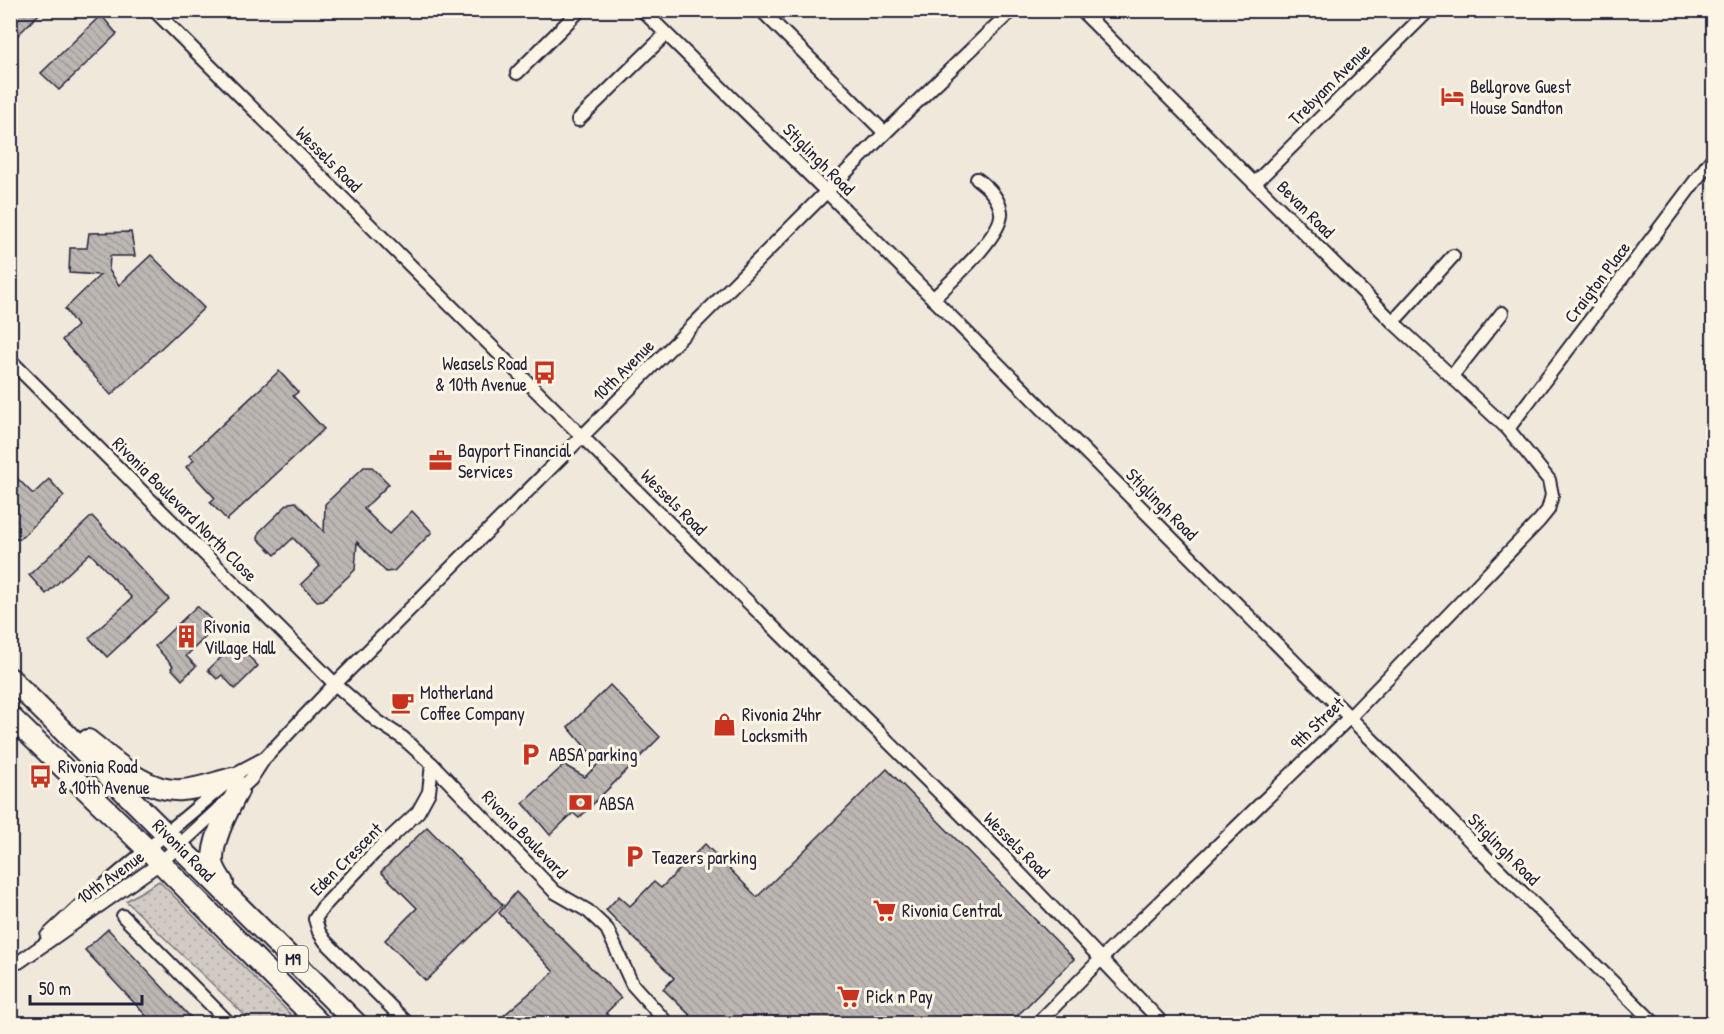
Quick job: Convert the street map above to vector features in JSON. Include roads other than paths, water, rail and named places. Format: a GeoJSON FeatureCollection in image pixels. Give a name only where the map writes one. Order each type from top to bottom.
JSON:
{"type":"FeatureCollection","features":[{"type":"Feature","properties":{"kind":"main road"},"geometry":{"type":"LineString","coordinates":[[16,684],[136,777],[154,787],[171,791],[236,784],[222,824],[213,860],[215,870],[230,895]]}},
{"type":"Feature","properties":{"kind":"main road","name":"Rivonia Road"},"geometry":{"type":"LineString","coordinates":[[16,684],[357,1023]]}},
{"type":"Feature","properties":{"kind":"main road","name":"Rivonia Road"},"geometry":{"type":"LineString","coordinates":[[10,716],[154,856],[320,1023]]}},
{"type":"Feature","properties":{"kind":"street","name":"Wessels Road"},"geometry":{"type":"LineString","coordinates":[[154,10],[1006,859],[1163,1023]]}},
{"type":"Feature","properties":{"kind":"street"},"geometry":{"type":"LineString","coordinates":[[517,73],[580,10]]}},
{"type":"Feature","properties":{"kind":"street","name":"Stiglingh Road"},"geometry":{"type":"LineString","coordinates":[[642,10],[827,192],[1350,717],[1477,848],[1656,1023]]}},
{"type":"Feature","properties":{"kind":"street"},"geometry":{"type":"LineString","coordinates":[[761,10],[885,133]]}},
{"type":"Feature","properties":{"kind":"street","name":"10th Avenue"},"geometry":{"type":"LineString","coordinates":[[15,966],[174,839],[236,784],[242,770],[264,759],[335,684],[582,435],[1012,10]]}},
{"type":"Feature","properties":{"kind":"street","name":"Bevan Road"},"geometry":{"type":"LineString","coordinates":[[1081,10],[1393,322],[1508,429]]}},
{"type":"Feature","properties":{"kind":"street","name":"Trebyam Avenue"},"geometry":{"type":"LineString","coordinates":[[1255,183],[1429,10]]}},
{"type":"Feature","properties":{"kind":"street"},"geometry":{"type":"LineString","coordinates":[[578,120],[666,34]]}},
{"type":"Feature","properties":{"kind":"street","name":"Craigton Place"},"geometry":{"type":"LineString","coordinates":[[1508,429],[1713,156]]}},
{"type":"Feature","properties":{"kind":"street"},"geometry":{"type":"LineString","coordinates":[[933,299],[989,241],[1001,218],[997,202],[988,187],[977,179]]}},
{"type":"Feature","properties":{"kind":"street"},"geometry":{"type":"LineString","coordinates":[[1393,322],[1453,256]]}},
{"type":"Feature","properties":{"kind":"street"},"geometry":{"type":"LineString","coordinates":[[1452,376],[1502,313]]}},
{"type":"Feature","properties":{"kind":"street","name":"Rivonia Boulevard North Close"},"geometry":{"type":"LineString","coordinates":[[10,360],[335,684]]}},
{"type":"Feature","properties":{"kind":"street","name":"9th Street"},"geometry":{"type":"LineString","coordinates":[[1037,1023],[1350,717],[1548,510],[1552,495],[1549,480],[1508,429]]}},
{"type":"Feature","properties":{"kind":"street","name":"Rivonia Boulevard"},"geometry":{"type":"LineString","coordinates":[[335,684],[377,721],[403,738],[432,765],[555,892],[588,911],[607,929],[632,984],[668,1023]]}},
{"type":"Feature","properties":{"kind":"street","name":"Eden Crescent"},"geometry":{"type":"LineString","coordinates":[[408,1023],[325,941],[319,933],[315,919],[322,906],[418,812],[429,792],[432,765]]}},
{"type":"Feature","properties":{"kind":"street","name":"10th Avenue"},"geometry":{"type":"LineString","coordinates":[[15,966],[76,908],[154,856],[236,784]]}},
{"type":"Feature","properties":{"kind":"street"},"geometry":{"type":"LineString","coordinates":[[123,916],[230,1023]]}},
{"type":"Feature","properties":{"kind":"place","name":"Bellgrove Guest House Sandton"},"geometry":{"type":"Point","coordinates":[1452,96]}},
{"type":"Feature","properties":{"kind":"place","name":"Weasels Road & 10th Avenue"},"geometry":{"type":"Point","coordinates":[545,373]}},
{"type":"Feature","properties":{"kind":"place","name":"Bayport Financial Services"},"geometry":{"type":"Point","coordinates":[440,460]}},
{"type":"Feature","properties":{"kind":"place","name":"Rivonia Village Hall"},"geometry":{"type":"Point","coordinates":[186,636]}},
{"type":"Feature","properties":{"kind":"place","name":"Motherland Coffee Company"},"geometry":{"type":"Point","coordinates":[402,702]}},
{"type":"Feature","properties":{"kind":"place","name":"Rivonia 24hr Locksmith"},"geometry":{"type":"Point","coordinates":[724,724]}},
{"type":"Feature","properties":{"kind":"place","name":"ABSA parking"},"geometry":{"type":"Point","coordinates":[531,754]}},
{"type":"Feature","properties":{"kind":"place","name":"Rivonia Road & 10th Avenue"},"geometry":{"type":"Point","coordinates":[40,776]}},
{"type":"Feature","properties":{"kind":"place","name":"ABSA"},"geometry":{"type":"Point","coordinates":[581,803]}},
{"type":"Feature","properties":{"kind":"place","name":"Teazers parking"},"geometry":{"type":"Point","coordinates":[634,857]}},
{"type":"Feature","properties":{"kind":"place","name":"Rivonia Central"},"geometry":{"type":"Point","coordinates":[884,910]}},
{"type":"Feature","properties":{"kind":"place","name":"Pick n Pay"},"geometry":{"type":"Point","coordinates":[848,996]}}]}
